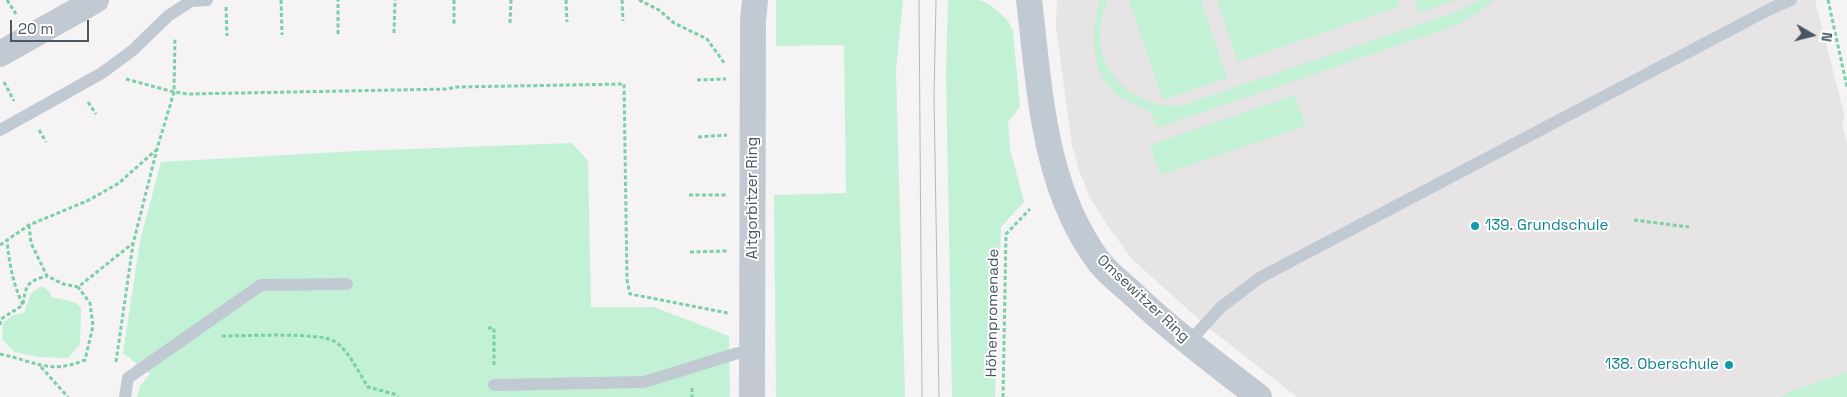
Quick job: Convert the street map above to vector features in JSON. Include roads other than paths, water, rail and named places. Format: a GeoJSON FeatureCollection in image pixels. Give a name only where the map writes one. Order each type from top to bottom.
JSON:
{"type":"FeatureCollection","features":[{"type":"Feature","properties":{"kind":"street"},"geometry":{"type":"LineString","coordinates":[[0,54],[96,0]]}},
{"type":"Feature","properties":{"kind":"street","name":"Altgorbitzer Ring"},"geometry":{"type":"LineString","coordinates":[[752,397],[753,21],[755,0]]}},
{"type":"Feature","properties":{"kind":"street","name":"Omsewitzer Ring"},"geometry":{"type":"LineString","coordinates":[[1029,0],[1048,145],[1063,195],[1080,232],[1101,264],[1154,313],[1259,397]]}},
{"type":"Feature","properties":{"kind":"lane"},"geometry":{"type":"LineString","coordinates":[[0,130],[102,73],[134,50],[168,16],[190,1],[207,0]]}},
{"type":"Feature","properties":{"kind":"lane"},"geometry":{"type":"LineString","coordinates":[[1189,342],[1222,307],[1261,277],[1772,8],[1791,0]]}},
{"type":"Feature","properties":{"kind":"lane"},"geometry":{"type":"LineString","coordinates":[[125,397],[128,378],[261,285],[347,284]]}},
{"type":"Feature","properties":{"kind":"lane"},"geometry":{"type":"LineString","coordinates":[[494,385],[644,382],[738,353],[752,353]]}},
{"type":"Feature","properties":{"kind":"tram line"},"geometry":{"type":"LineString","coordinates":[[919,0],[922,397]]}},
{"type":"Feature","properties":{"kind":"tram line"},"geometry":{"type":"LineString","coordinates":[[936,0],[934,96],[939,397]]}},
{"type":"Feature","properties":{"kind":"place","name":"139. Grundschule"},"geometry":{"type":"Point","coordinates":[1475,226]}},
{"type":"Feature","properties":{"kind":"place","name":"138. Oberschule"},"geometry":{"type":"Point","coordinates":[1729,365]}}]}
